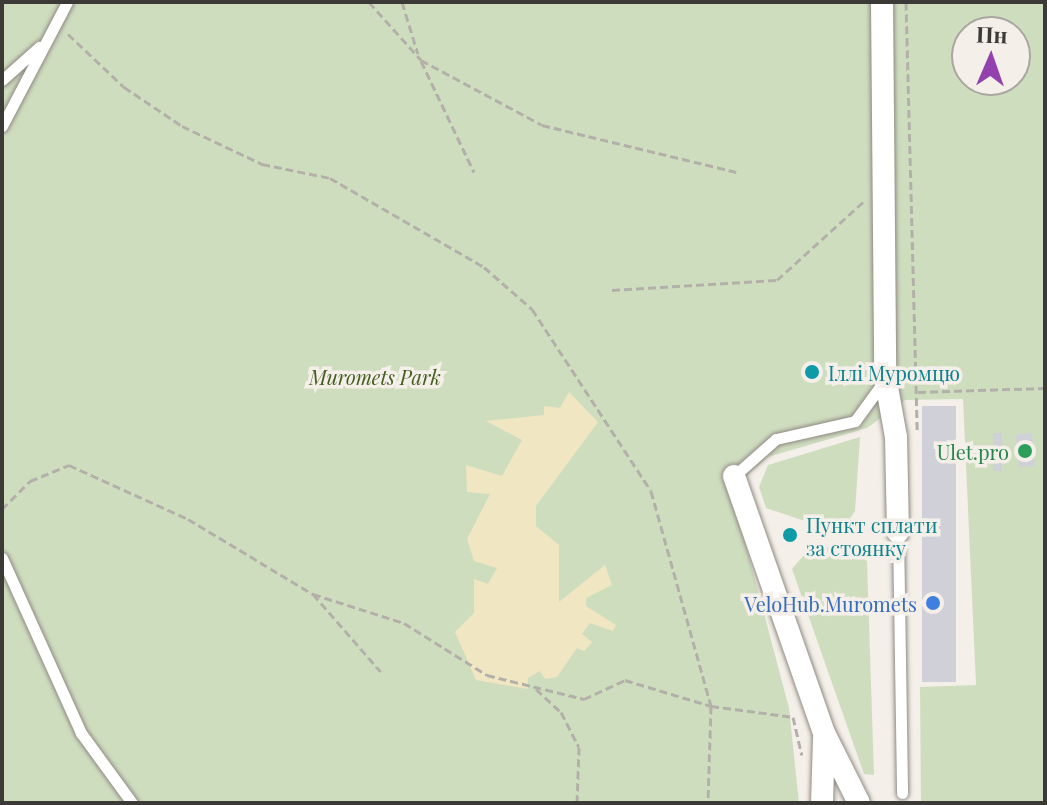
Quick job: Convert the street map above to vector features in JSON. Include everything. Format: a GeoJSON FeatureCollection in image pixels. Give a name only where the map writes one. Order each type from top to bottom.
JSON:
{"type":"FeatureCollection","features":[{"type":"Feature","properties":{"kind":"street"},"geometry":{"type":"LineString","coordinates":[[882,2],[885,376],[896,437],[898,532]]}},
{"type":"Feature","properties":{"kind":"street"},"geometry":{"type":"LineString","coordinates":[[734,476],[824,733],[859,803]]}},
{"type":"Feature","properties":{"kind":"street"},"geometry":{"type":"LineString","coordinates":[[822,803],[824,733]]}},
{"type":"Feature","properties":{"kind":"lane"},"geometry":{"type":"LineString","coordinates":[[2,126],[42,44],[67,2]]}},
{"type":"Feature","properties":{"kind":"lane"},"geometry":{"type":"LineString","coordinates":[[2,80],[42,44]]}},
{"type":"Feature","properties":{"kind":"lane"},"geometry":{"type":"LineString","coordinates":[[734,476],[776,439],[855,421],[885,376]]}},
{"type":"Feature","properties":{"kind":"lane"},"geometry":{"type":"LineString","coordinates":[[898,532],[902,793]]}},
{"type":"Feature","properties":{"kind":"lane"},"geometry":{"type":"LineString","coordinates":[[2,558],[81,733],[132,803]]}},
{"type":"Feature","properties":{"kind":"path"},"geometry":{"type":"LineString","coordinates":[[369,2],[421,60],[542,125],[736,172]]}},
{"type":"Feature","properties":{"kind":"path"},"geometry":{"type":"LineString","coordinates":[[402,2],[421,60],[474,172]]}},
{"type":"Feature","properties":{"kind":"path"},"geometry":{"type":"LineString","coordinates":[[56,21],[124,87],[182,126],[262,164],[330,178],[484,267],[532,309],[651,491],[711,706],[708,803]]}},
{"type":"Feature","properties":{"kind":"path"},"geometry":{"type":"LineString","coordinates":[[612,290],[777,280],[882,186]]}},
{"type":"Feature","properties":{"kind":"path"},"geometry":{"type":"LineString","coordinates":[[918,392],[1045,388]]}},
{"type":"Feature","properties":{"kind":"path"},"geometry":{"type":"LineString","coordinates":[[2,509],[30,481],[69,465],[188,519],[313,594],[404,623],[487,675],[584,699],[625,680],[711,706],[793,717],[802,763]]}},
{"type":"Feature","properties":{"kind":"path"},"geometry":{"type":"LineString","coordinates":[[313,594],[381,672]]}},
{"type":"Feature","properties":{"kind":"path"},"geometry":{"type":"LineString","coordinates":[[533,686],[561,712],[579,747],[577,803]]}},
{"type":"Feature","properties":{"kind":"green space","name":"Muromets Park"},"geometry":{"type":"Polygon","coordinates":[[[2,2],[1045,2],[1045,803],[921,803],[920,687],[976,685],[963,399],[905,400],[867,428],[768,457],[731,489],[789,708],[799,803],[2,803],[2,2]]]}},
{"type":"Feature","properties":{"kind":"green space"},"geometry":{"type":"Polygon","coordinates":[[[860,437],[855,511],[847,523],[832,530],[766,508],[759,487],[768,465],[860,437]]]}},
{"type":"Feature","properties":{"kind":"green space"},"geometry":{"type":"Polygon","coordinates":[[[843,546],[867,561],[874,775],[864,774],[792,569],[810,548],[843,546]]]}},
{"type":"Feature","properties":{"kind":"sand"},"geometry":{"type":"Polygon","coordinates":[[[569,392],[598,422],[536,506],[536,526],[559,545],[559,602],[605,565],[612,585],[586,598],[586,606],[616,625],[613,631],[590,623],[582,634],[592,642],[584,651],[577,648],[557,677],[545,679],[540,671],[528,678],[528,689],[476,680],[455,632],[474,613],[474,579],[488,584],[497,568],[474,561],[467,539],[490,494],[467,492],[466,465],[502,476],[522,440],[486,421],[544,415],[544,406],[560,408],[569,392]]]}},
{"type":"Feature","properties":{"kind":"building"},"geometry":{"type":"Polygon","coordinates":[[[922,406],[956,406],[956,682],[922,682],[922,406]]]}},
{"type":"Feature","properties":{"kind":"building"},"geometry":{"type":"Polygon","coordinates":[[[993,433],[1002,433],[1002,471],[993,471],[993,433]]]}},
{"type":"Feature","properties":{"kind":"building","name":"Ulet.pro"},"geometry":{"type":"Polygon","coordinates":[[[1032,433],[1035,466],[1019,467],[1016,434],[1032,433]]]}},
{"type":"Feature","properties":{"kind":"place","name":"Іллі Муромцю"},"geometry":{"type":"Point","coordinates":[812,372]}},
{"type":"Feature","properties":{"kind":"place","name":"Ulet.pro"},"geometry":{"type":"Point","coordinates":[1025,451]}},
{"type":"Feature","properties":{"kind":"place","name":"Пункт сплати за стоянку"},"geometry":{"type":"Point","coordinates":[790,535]}},
{"type":"Feature","properties":{"kind":"place","name":"VeloHub.Muromets"},"geometry":{"type":"Point","coordinates":[933,603]}}]}
